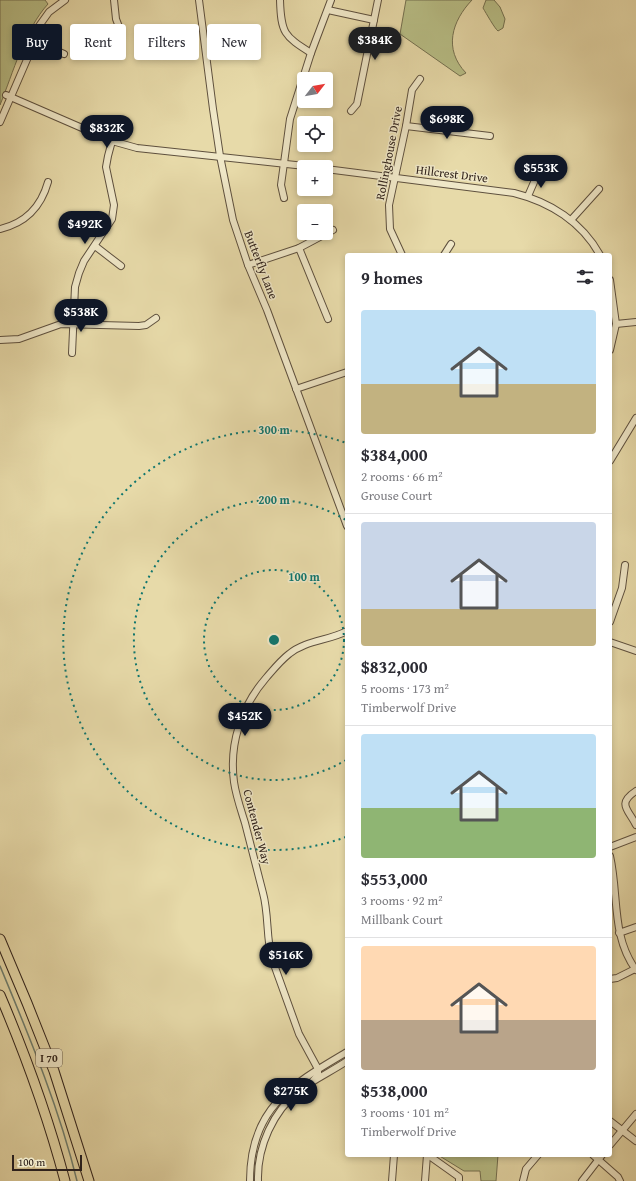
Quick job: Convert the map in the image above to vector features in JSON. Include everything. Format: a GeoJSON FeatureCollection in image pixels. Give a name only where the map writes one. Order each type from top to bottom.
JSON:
{"type":"FeatureCollection","features":[{"type":"Feature","properties":{"kind":"highway","name":"I 70"},"geometry":{"type":"LineString","coordinates":[[0,939],[54,1071],[88,1181]]}},
{"type":"Feature","properties":{"kind":"highway","name":"I 70"},"geometry":{"type":"LineString","coordinates":[[0,995],[47,1117],[65,1181]]}},
{"type":"Feature","properties":{"kind":"street"},"geometry":{"type":"LineString","coordinates":[[40,24],[49,12],[64,0]]}},
{"type":"Feature","properties":{"kind":"street"},"geometry":{"type":"LineString","coordinates":[[114,0],[118,24]]}},
{"type":"Feature","properties":{"kind":"street","name":"Butterfly Lane"},"geometry":{"type":"LineString","coordinates":[[199,0],[220,156],[233,220],[248,265],[344,511]]}},
{"type":"Feature","properties":{"kind":"street"},"geometry":{"type":"LineString","coordinates":[[280,0],[281,18],[285,32],[291,40],[311,53]]}},
{"type":"Feature","properties":{"kind":"street"},"geometry":{"type":"LineString","coordinates":[[284,198],[281,185],[290,119],[311,53],[331,0]]}},
{"type":"Feature","properties":{"kind":"street"},"geometry":{"type":"LineString","coordinates":[[351,111],[357,104],[378,0]]}},
{"type":"Feature","properties":{"kind":"street"},"geometry":{"type":"LineString","coordinates":[[328,10],[374,20]]}},
{"type":"Feature","properties":{"kind":"street"},"geometry":{"type":"LineString","coordinates":[[0,122],[8,96],[23,60]]}},
{"type":"Feature","properties":{"kind":"street","name":"Rollinghouse Drive"},"geometry":{"type":"LineString","coordinates":[[400,253],[390,229],[389,205],[412,90],[420,79]]}},
{"type":"Feature","properties":{"kind":"street"},"geometry":{"type":"LineString","coordinates":[[8,96],[112,141],[137,148],[297,165]]}},
{"type":"Feature","properties":{"kind":"street"},"geometry":{"type":"LineString","coordinates":[[406,126],[490,136]]}},
{"type":"Feature","properties":{"kind":"street"},"geometry":{"type":"LineString","coordinates":[[72,353],[75,287],[79,273],[84,261],[109,226],[114,212],[113,198],[106,167],[112,141]]}},
{"type":"Feature","properties":{"kind":"street","name":"Hillcrest Drive"},"geometry":{"type":"LineString","coordinates":[[333,170],[528,196],[546,204],[571,220],[594,244],[599,253]]}},
{"type":"Feature","properties":{"kind":"street"},"geometry":{"type":"LineString","coordinates":[[528,196],[538,173]]}},
{"type":"Feature","properties":{"kind":"street"},"geometry":{"type":"LineString","coordinates":[[0,229],[17,224],[29,215],[40,201],[48,182]]}},
{"type":"Feature","properties":{"kind":"street"},"geometry":{"type":"LineString","coordinates":[[571,220],[599,189]]}},
{"type":"Feature","properties":{"kind":"street"},"geometry":{"type":"LineString","coordinates":[[248,265],[299,248],[314,240]]}},
{"type":"Feature","properties":{"kind":"street"},"geometry":{"type":"LineString","coordinates":[[445,253],[451,244]]}},
{"type":"Feature","properties":{"kind":"street"},"geometry":{"type":"LineString","coordinates":[[95,246],[120,266]]}},
{"type":"Feature","properties":{"kind":"street"},"geometry":{"type":"LineString","coordinates":[[299,248],[328,319]]}},
{"type":"Feature","properties":{"kind":"street"},"geometry":{"type":"LineString","coordinates":[[612,295],[616,324],[612,341]]}},
{"type":"Feature","properties":{"kind":"street"},"geometry":{"type":"LineString","coordinates":[[0,340],[19,338],[61,324],[74,323],[139,326],[146,325],[156,318]]}},
{"type":"Feature","properties":{"kind":"street"},"geometry":{"type":"LineString","coordinates":[[616,324],[636,322]]}},
{"type":"Feature","properties":{"kind":"street"},"geometry":{"type":"LineString","coordinates":[[296,389],[345,373]]}},
{"type":"Feature","properties":{"kind":"street"},"geometry":{"type":"LineString","coordinates":[[612,452],[636,418]]}},
{"type":"Feature","properties":{"kind":"street"},"geometry":{"type":"LineString","coordinates":[[612,616],[622,588],[625,565]]}},
{"type":"Feature","properties":{"kind":"street","name":"Contender Way"},"geometry":{"type":"LineString","coordinates":[[318,1069],[299,1034],[272,959],[265,902],[236,790],[233,757],[236,735],[248,703],[280,662],[301,646],[314,641],[345,634]]}},
{"type":"Feature","properties":{"kind":"street"},"geometry":{"type":"LineString","coordinates":[[612,643],[636,651]]}},
{"type":"Feature","properties":{"kind":"street"},"geometry":{"type":"LineString","coordinates":[[636,791],[625,800],[626,808],[636,825]]}},
{"type":"Feature","properties":{"kind":"street"},"geometry":{"type":"LineString","coordinates":[[612,846],[636,837]]}},
{"type":"Feature","properties":{"kind":"street"},"geometry":{"type":"LineString","coordinates":[[612,873],[619,933],[625,952],[636,970],[612,979]]}},
{"type":"Feature","properties":{"kind":"street"},"geometry":{"type":"LineString","coordinates":[[619,933],[636,927]]}},
{"type":"Feature","properties":{"kind":"street"},"geometry":{"type":"LineString","coordinates":[[250,1181],[256,1138],[265,1118],[276,1103],[285,1093],[301,1080],[345,1053]]}},
{"type":"Feature","properties":{"kind":"street"},"geometry":{"type":"LineString","coordinates":[[309,1084],[345,1062]]}},
{"type":"Feature","properties":{"kind":"street"},"geometry":{"type":"LineString","coordinates":[[258,1181],[262,1146],[272,1123],[292,1098],[318,1075],[318,1069]]}},
{"type":"Feature","properties":{"kind":"street"},"geometry":{"type":"LineString","coordinates":[[612,1144],[636,1114]]}},
{"type":"Feature","properties":{"kind":"street"},"geometry":{"type":"LineString","coordinates":[[612,1122],[636,1141]]}},
{"type":"Feature","properties":{"kind":"street"},"geometry":{"type":"LineString","coordinates":[[392,1181],[394,1157]]}},
{"type":"Feature","properties":{"kind":"street"},"geometry":{"type":"LineString","coordinates":[[425,1181],[427,1157]]}},
{"type":"Feature","properties":{"kind":"street"},"geometry":{"type":"LineString","coordinates":[[430,1157],[459,1177],[459,1181]]}},
{"type":"Feature","properties":{"kind":"street"},"geometry":{"type":"LineString","coordinates":[[523,1181],[526,1169],[536,1157]]}},
{"type":"Feature","properties":{"kind":"street"},"geometry":{"type":"LineString","coordinates":[[582,1181],[600,1157],[620,1181]]}},
{"type":"Feature","properties":{"kind":"green space"},"geometry":{"type":"Polygon","coordinates":[[[0,0],[45,0],[48,4],[34,24],[12,24],[12,60],[17,60],[0,105],[0,0]]]}},
{"type":"Feature","properties":{"kind":"green space"},"geometry":{"type":"Polygon","coordinates":[[[406,0],[472,0],[459,17],[453,35],[454,54],[466,73],[460,76],[400,34],[406,0]]]}},
{"type":"Feature","properties":{"kind":"green space"},"geometry":{"type":"Polygon","coordinates":[[[486,0],[494,0],[500,7],[505,19],[503,28],[498,31],[483,8],[486,0]]]}},
{"type":"Feature","properties":{"kind":"green space"},"geometry":{"type":"Polygon","coordinates":[[[441,1157],[498,1157],[496,1181],[481,1181],[480,1171],[464,1171],[441,1157]]]}},
{"type":"Feature","properties":{"kind":"waterway"},"geometry":{"type":"LineString","coordinates":[[0,966],[52,1099],[70,1153],[77,1181]]}}]}
